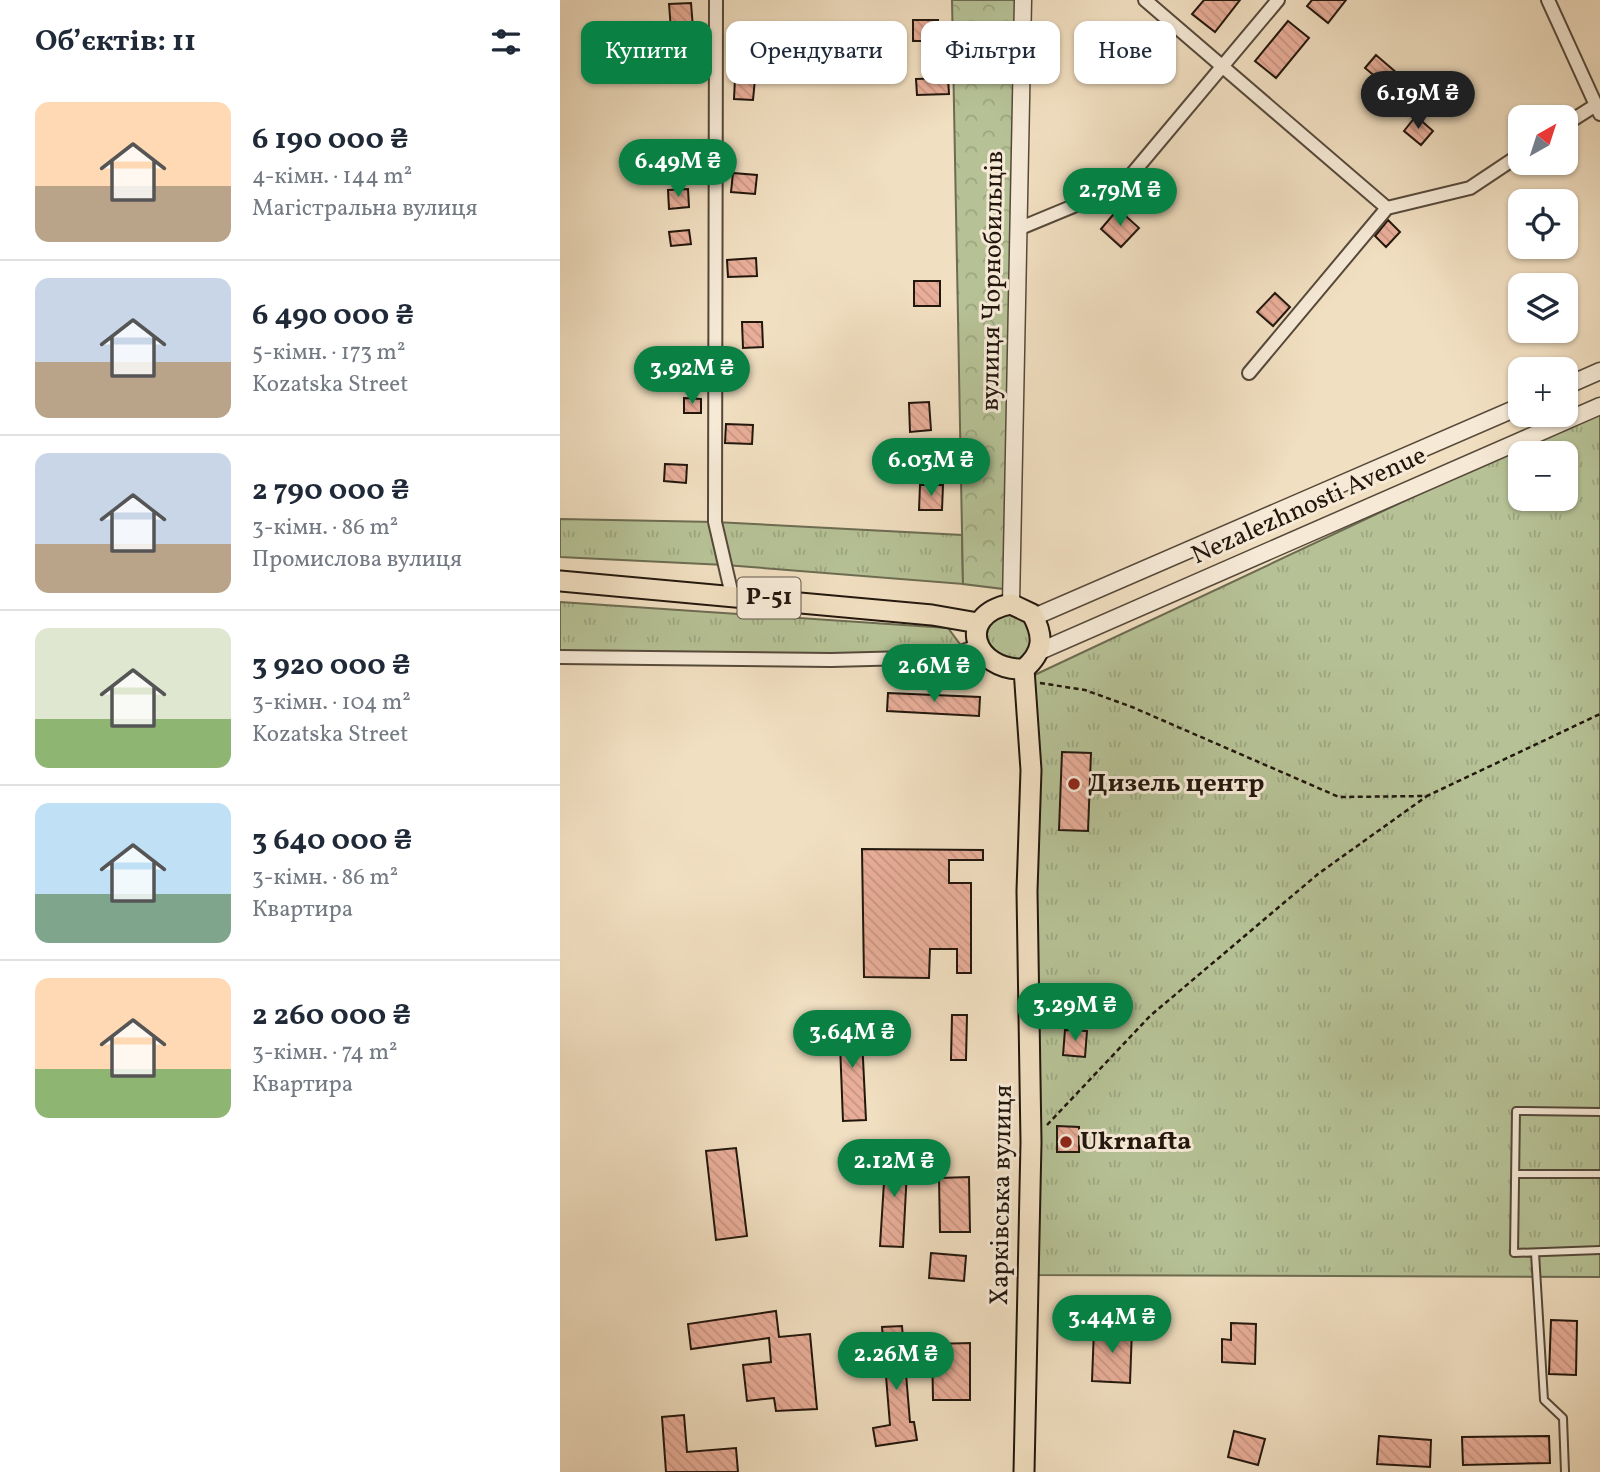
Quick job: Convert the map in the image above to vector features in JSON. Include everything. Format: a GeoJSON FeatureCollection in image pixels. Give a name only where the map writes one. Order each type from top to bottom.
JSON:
{"type":"FeatureCollection","features":[{"type":"Feature","properties":{"kind":"main road","name":"Р-51"},"geometry":{"type":"LineString","coordinates":[[560,581],[932,615],[978,623]]}},
{"type":"Feature","properties":{"kind":"main road"},"geometry":{"type":"LineString","coordinates":[[1011,604],[1022,607],[1034,617],[1041,636],[1038,652],[1025,675],[990,662],[979,645],[978,623],[984,614],[1011,604]]}},
{"type":"Feature","properties":{"kind":"main road","name":"Харківська вулиця"},"geometry":{"type":"LineString","coordinates":[[1024,1472],[1031,1142],[1027,891],[1031,770],[1025,675]]}},
{"type":"Feature","properties":{"kind":"street"},"geometry":{"type":"LineString","coordinates":[[716,0],[715,522],[732,595]]}},
{"type":"Feature","properties":{"kind":"street","name":"вулиця Чорнобильців"},"geometry":{"type":"LineString","coordinates":[[1011,604],[1023,0]]}},
{"type":"Feature","properties":{"kind":"street"},"geometry":{"type":"LineString","coordinates":[[1145,0],[1387,208]]}},
{"type":"Feature","properties":{"kind":"street"},"geometry":{"type":"LineString","coordinates":[[1018,229],[1122,186],[1278,0]]}},
{"type":"Feature","properties":{"kind":"street"},"geometry":{"type":"LineString","coordinates":[[1548,0],[1598,109],[1578,118]]}},
{"type":"Feature","properties":{"kind":"street"},"geometry":{"type":"LineString","coordinates":[[1249,373],[1387,208],[1470,188],[1508,163]]}},
{"type":"Feature","properties":{"kind":"street"},"geometry":{"type":"LineString","coordinates":[[1578,381],[1600,372]]}},
{"type":"Feature","properties":{"kind":"street","name":"Nezalezhnosti Avenue"},"geometry":{"type":"LineString","coordinates":[[1038,652],[1600,406]]}},
{"type":"Feature","properties":{"kind":"street","name":"Nezalezhnosti Avenue"},"geometry":{"type":"LineString","coordinates":[[1034,617],[1174,559],[1508,412]]}},
{"type":"Feature","properties":{"kind":"street"},"geometry":{"type":"LineString","coordinates":[[560,657],[831,660],[948,657],[979,645]]}},
{"type":"Feature","properties":{"kind":"lane"},"geometry":{"type":"LineString","coordinates":[[1600,1112],[1516,1111],[1514,1253],[1600,1251]]}},
{"type":"Feature","properties":{"kind":"lane"},"geometry":{"type":"LineString","coordinates":[[1515,1174],[1600,1174]]}},
{"type":"Feature","properties":{"kind":"lane"},"geometry":{"type":"LineString","coordinates":[[1535,1253],[1544,1400],[1563,1418],[1564,1472]]}},
{"type":"Feature","properties":{"kind":"path"},"geometry":{"type":"LineString","coordinates":[[1025,675],[1085,690],[1132,707],[1339,797],[1427,796]]}},
{"type":"Feature","properties":{"kind":"path"},"geometry":{"type":"LineString","coordinates":[[1031,1142],[1150,1016],[1318,873],[1427,796],[1600,714]]}},
{"type":"Feature","properties":{"kind":"green space"},"geometry":{"type":"Polygon","coordinates":[[[952,0],[1023,0],[1023,21],[952,21],[952,0]]]}},
{"type":"Feature","properties":{"kind":"green space"},"geometry":{"type":"Polygon","coordinates":[[[954,84],[1021,84],[1012,590],[963,584],[954,84]]]}},
{"type":"Feature","properties":{"kind":"green space"},"geometry":{"type":"Polygon","coordinates":[[[1600,409],[1600,1277],[1027,1275],[1026,679],[1508,452],[1508,511],[1578,511],[1578,441],[1532,441],[1562,427],[1578,427],[1578,419],[1600,409]]]}},
{"type":"Feature","properties":{"kind":"green space"},"geometry":{"type":"Polygon","coordinates":[[[560,519],[715,522],[962,535],[963,584],[725,565],[560,557],[560,519]]]}},
{"type":"Feature","properties":{"kind":"green space"},"geometry":{"type":"Polygon","coordinates":[[[560,602],[948,628],[965,651],[948,657],[560,657],[560,602]]]}},
{"type":"Feature","properties":{"kind":"green space"},"geometry":{"type":"Polygon","coordinates":[[[984,614],[1032,614],[1033,661],[999,666],[978,623],[984,614]]]}},
{"type":"Feature","properties":{"kind":"building"},"geometry":{"type":"Polygon","coordinates":[[[1204,0],[1240,0],[1215,32],[1192,14],[1204,0]]]}},
{"type":"Feature","properties":{"kind":"building"},"geometry":{"type":"Polygon","coordinates":[[[1312,0],[1346,0],[1328,23],[1307,6],[1312,0]]]}},
{"type":"Feature","properties":{"kind":"building"},"geometry":{"type":"Polygon","coordinates":[[[691,3],[692,21],[670,21],[669,4],[691,3]]]}},
{"type":"Feature","properties":{"kind":"building"},"geometry":{"type":"Polygon","coordinates":[[[913,20],[938,20],[921,21],[921,41],[913,41],[913,20]]]}},
{"type":"Feature","properties":{"kind":"building"},"geometry":{"type":"Polygon","coordinates":[[[1288,21],[1309,38],[1276,78],[1255,61],[1288,21]]]}},
{"type":"Feature","properties":{"kind":"building"},"geometry":{"type":"Polygon","coordinates":[[[1376,55],[1412,86],[1401,98],[1365,68],[1376,55]]]}},
{"type":"Feature","properties":{"kind":"building"},"geometry":{"type":"Polygon","coordinates":[[[916,79],[921,79],[921,84],[948,84],[949,94],[917,95],[916,79]]]}},
{"type":"Feature","properties":{"kind":"building"},"geometry":{"type":"Polygon","coordinates":[[[735,84],[755,84],[753,100],[734,99],[735,84]]]}},
{"type":"Feature","properties":{"kind":"building"},"geometry":{"type":"Polygon","coordinates":[[[1416,116],[1433,131],[1421,145],[1404,131],[1416,116]]]}},
{"type":"Feature","properties":{"kind":"building"},"geometry":{"type":"Polygon","coordinates":[[[733,173],[757,175],[755,194],[731,192],[733,173]]]}},
{"type":"Feature","properties":{"kind":"building"},"geometry":{"type":"Polygon","coordinates":[[[688,189],[689,207],[669,209],[668,190],[688,189]]]}},
{"type":"Feature","properties":{"kind":"building"},"geometry":{"type":"Polygon","coordinates":[[[1118,209],[1139,228],[1121,247],[1101,229],[1118,209]]]}},
{"type":"Feature","properties":{"kind":"building"},"geometry":{"type":"Polygon","coordinates":[[[1388,220],[1400,232],[1386,247],[1375,236],[1388,220]]]}},
{"type":"Feature","properties":{"kind":"building"},"geometry":{"type":"Polygon","coordinates":[[[689,230],[691,244],[671,246],[669,232],[689,230]]]}},
{"type":"Feature","properties":{"kind":"building"},"geometry":{"type":"Polygon","coordinates":[[[756,258],[757,276],[728,277],[727,260],[756,258]]]}},
{"type":"Feature","properties":{"kind":"building"},"geometry":{"type":"Polygon","coordinates":[[[914,281],[940,281],[940,306],[914,306],[914,281]]]}},
{"type":"Feature","properties":{"kind":"building"},"geometry":{"type":"Polygon","coordinates":[[[1275,293],[1290,307],[1273,326],[1257,312],[1275,293]]]}},
{"type":"Feature","properties":{"kind":"building"},"geometry":{"type":"Polygon","coordinates":[[[742,322],[762,322],[763,347],[743,348],[742,322]]]}},
{"type":"Feature","properties":{"kind":"building"},"geometry":{"type":"Polygon","coordinates":[[[684,398],[701,399],[701,413],[684,413],[684,398]]]}},
{"type":"Feature","properties":{"kind":"building"},"geometry":{"type":"Polygon","coordinates":[[[929,402],[931,430],[910,432],[909,403],[929,402]]]}},
{"type":"Feature","properties":{"kind":"building"},"geometry":{"type":"Polygon","coordinates":[[[726,424],[753,425],[752,444],[725,443],[726,424]]]}},
{"type":"Feature","properties":{"kind":"building"},"geometry":{"type":"Polygon","coordinates":[[[665,464],[687,465],[686,483],[664,481],[665,464]]]}},
{"type":"Feature","properties":{"kind":"building"},"geometry":{"type":"Polygon","coordinates":[[[920,485],[943,485],[942,510],[919,510],[920,485]]]}},
{"type":"Feature","properties":{"kind":"building"},"geometry":{"type":"Polygon","coordinates":[[[888,693],[980,697],[979,716],[887,711],[888,693]]]}},
{"type":"Feature","properties":{"kind":"building"},"geometry":{"type":"Polygon","coordinates":[[[1062,752],[1091,753],[1088,831],[1059,830],[1062,752]]]}},
{"type":"Feature","properties":{"kind":"building"},"geometry":{"type":"Polygon","coordinates":[[[862,849],[983,850],[983,860],[949,860],[949,883],[971,883],[971,973],[957,973],[957,949],[930,949],[929,978],[864,977],[862,849]]]}},
{"type":"Feature","properties":{"kind":"building"},"geometry":{"type":"Polygon","coordinates":[[[952,1015],[967,1015],[966,1060],[951,1060],[952,1015]]]}},
{"type":"Feature","properties":{"kind":"building"},"geometry":{"type":"Polygon","coordinates":[[[861,1018],[866,1120],[843,1121],[839,1019],[861,1018]]]}},
{"type":"Feature","properties":{"kind":"building"},"geometry":{"type":"Polygon","coordinates":[[[1065,1030],[1087,1031],[1085,1057],[1063,1055],[1065,1030]]]}},
{"type":"Feature","properties":{"kind":"building"},"geometry":{"type":"Polygon","coordinates":[[[1057,1126],[1079,1127],[1079,1152],[1057,1152],[1057,1126]]]}},
{"type":"Feature","properties":{"kind":"building"},"geometry":{"type":"Polygon","coordinates":[[[736,1148],[747,1236],[716,1240],[706,1151],[736,1148]]]}},
{"type":"Feature","properties":{"kind":"building"},"geometry":{"type":"Polygon","coordinates":[[[886,1150],[908,1151],[903,1247],[880,1246],[886,1150]]]}},
{"type":"Feature","properties":{"kind":"building"},"geometry":{"type":"Polygon","coordinates":[[[969,1177],[970,1232],[940,1232],[939,1178],[969,1177]]]}},
{"type":"Feature","properties":{"kind":"building"},"geometry":{"type":"Polygon","coordinates":[[[931,1253],[966,1256],[964,1281],[929,1278],[931,1253]]]}},
{"type":"Feature","properties":{"kind":"building"},"geometry":{"type":"Polygon","coordinates":[[[776,1311],[779,1337],[810,1334],[817,1409],[776,1411],[774,1398],[747,1401],[743,1365],[771,1362],[769,1338],[691,1349],[688,1324],[776,1311]]]}},
{"type":"Feature","properties":{"kind":"building"},"geometry":{"type":"Polygon","coordinates":[[[1551,1320],[1577,1321],[1576,1375],[1549,1374],[1551,1320]]]}},
{"type":"Feature","properties":{"kind":"building"},"geometry":{"type":"Polygon","coordinates":[[[1231,1323],[1256,1324],[1255,1364],[1222,1362],[1222,1339],[1231,1340],[1231,1323]]]}},
{"type":"Feature","properties":{"kind":"building"},"geometry":{"type":"Polygon","coordinates":[[[902,1326],[910,1422],[914,1422],[917,1440],[876,1446],[873,1428],[890,1425],[882,1327],[902,1326]]]}},
{"type":"Feature","properties":{"kind":"building"},"geometry":{"type":"Polygon","coordinates":[[[1094,1328],[1132,1329],[1130,1383],[1092,1381],[1094,1328]]]}},
{"type":"Feature","properties":{"kind":"building"},"geometry":{"type":"Polygon","coordinates":[[[970,1343],[970,1400],[933,1400],[932,1344],[970,1343]]]}},
{"type":"Feature","properties":{"kind":"building"},"geometry":{"type":"Polygon","coordinates":[[[684,1415],[687,1452],[736,1448],[738,1472],[666,1472],[662,1417],[684,1415]]]}},
{"type":"Feature","properties":{"kind":"building"},"geometry":{"type":"Polygon","coordinates":[[[1234,1431],[1265,1439],[1258,1465],[1228,1457],[1234,1431]]]}},
{"type":"Feature","properties":{"kind":"building"},"geometry":{"type":"Polygon","coordinates":[[[1379,1436],[1431,1440],[1430,1467],[1377,1464],[1379,1436]]]}},
{"type":"Feature","properties":{"kind":"building"},"geometry":{"type":"Polygon","coordinates":[[[1549,1436],[1550,1463],[1463,1465],[1462,1437],[1549,1436]]]}},
{"type":"Feature","properties":{"kind":"place","name":"Дизель центр"},"geometry":{"type":"Point","coordinates":[1074,784]}},
{"type":"Feature","properties":{"kind":"place","name":"Ukrnafta"},"geometry":{"type":"Point","coordinates":[1066,1142]}}]}
